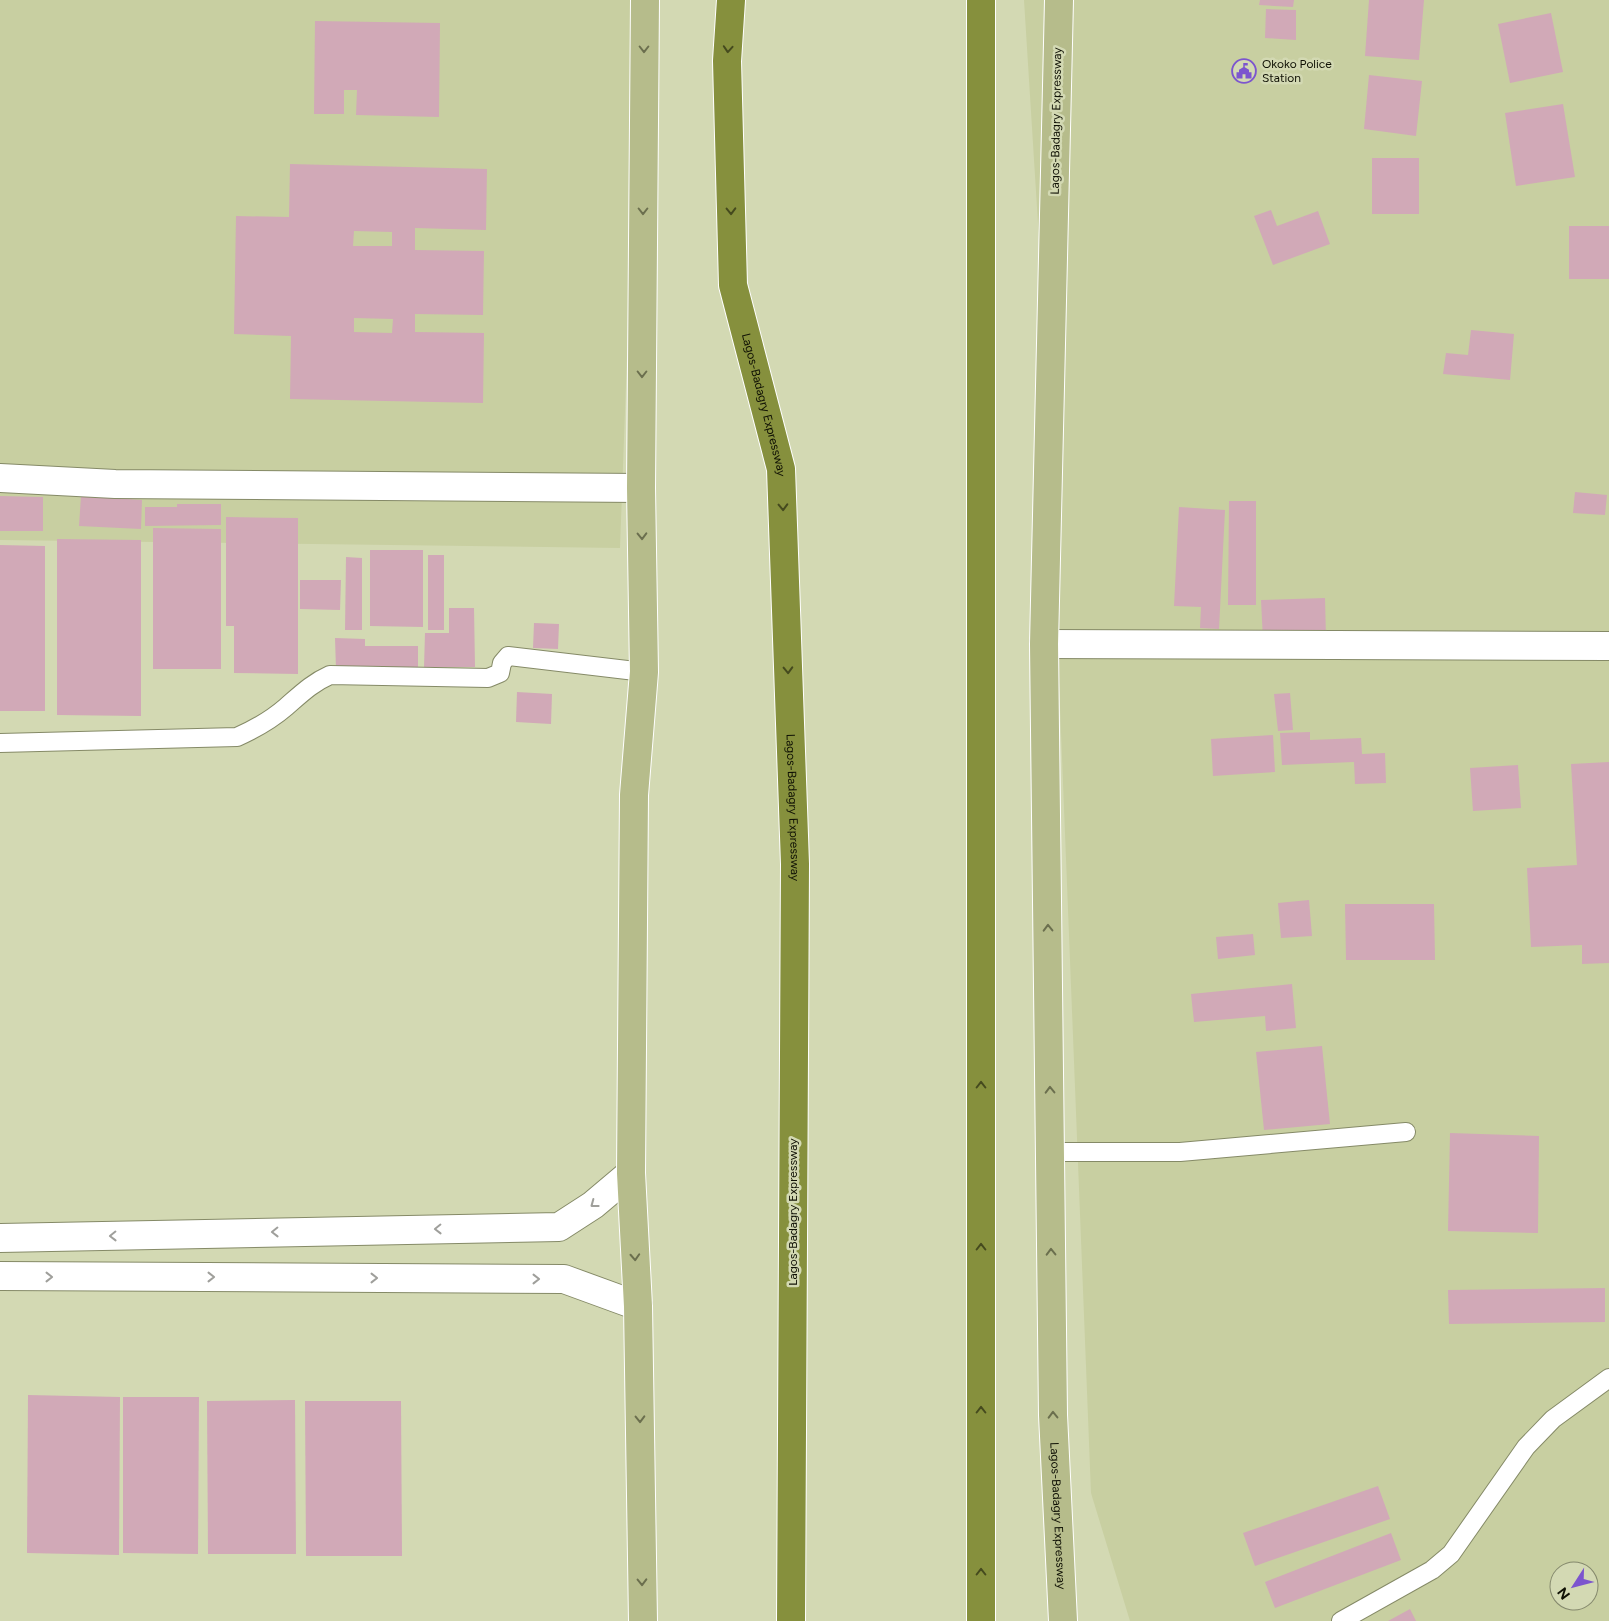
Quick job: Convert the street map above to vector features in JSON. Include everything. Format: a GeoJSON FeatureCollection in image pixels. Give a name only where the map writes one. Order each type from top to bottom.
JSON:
{"type":"FeatureCollection","features":[{"type":"Feature","properties":{"kind":"highway","name":"Lagos-Badagry Expressway"},"geometry":{"type":"LineString","coordinates":[[731,0],[727,61],[733,285],[781,469],[782,489],[795,864],[791,1621]]}},
{"type":"Feature","properties":{"kind":"highway"},"geometry":{"type":"LineString","coordinates":[[981,0],[981,1621]]}},
{"type":"Feature","properties":{"kind":"main road"},"geometry":{"type":"LineString","coordinates":[[643,1621],[638,1306],[631,1173],[634,805],[644,672],[641,488],[645,0]]}},
{"type":"Feature","properties":{"kind":"main road","name":"Lagos-Badagry Expressway"},"geometry":{"type":"LineString","coordinates":[[1059,0],[1044,644],[1053,1415],[1063,1621]]}},
{"type":"Feature","properties":{"kind":"street"},"geometry":{"type":"LineString","coordinates":[[0,478],[115,484],[641,488]]}},
{"type":"Feature","properties":{"kind":"street"},"geometry":{"type":"LineString","coordinates":[[1044,644],[1609,646]]}},
{"type":"Feature","properties":{"kind":"street"},"geometry":{"type":"LineString","coordinates":[[0,1238],[558,1227],[593,1205],[631,1173]]}},
{"type":"Feature","properties":{"kind":"street"},"geometry":{"type":"LineString","coordinates":[[0,1276],[564,1279],[638,1306]]}},
{"type":"Feature","properties":{"kind":"lane"},"geometry":{"type":"LineString","coordinates":[[0,743],[237,737],[256,728],[285,708],[311,684],[330,675],[488,678],[500,673],[502,663],[508,656],[644,672]]}},
{"type":"Feature","properties":{"kind":"lane"},"geometry":{"type":"LineString","coordinates":[[1050,1152],[1180,1152],[1406,1132]]}},
{"type":"Feature","properties":{"kind":"lane"},"geometry":{"type":"LineString","coordinates":[[1341,1621],[1427,1573],[1452,1554],[1526,1447],[1553,1419],[1609,1378]]}},
{"type":"Feature","properties":{"kind":"shaded area"},"geometry":{"type":"Polygon","coordinates":[[[0,0],[640,0],[620,548],[0,540],[0,0]]]}},
{"type":"Feature","properties":{"kind":"shaded area"},"geometry":{"type":"Polygon","coordinates":[[[1024,0],[1609,0],[1609,1621],[1130,1621],[1091,1493],[1046,351],[1024,0]]]}},
{"type":"Feature","properties":{"kind":"building"},"geometry":{"type":"Polygon","coordinates":[[[1260,0],[1294,0],[1293,7],[1259,5],[1260,0]]]}},
{"type":"Feature","properties":{"kind":"building"},"geometry":{"type":"Polygon","coordinates":[[[1369,0],[1424,0],[1419,60],[1365,56],[1369,0]]]}},
{"type":"Feature","properties":{"kind":"building"},"geometry":{"type":"Polygon","coordinates":[[[1266,9],[1296,10],[1296,40],[1265,38],[1266,9]]]}},
{"type":"Feature","properties":{"kind":"building"},"geometry":{"type":"Polygon","coordinates":[[[1551,13],[1563,72],[1510,83],[1498,24],[1551,13]]]}},
{"type":"Feature","properties":{"kind":"building"},"geometry":{"type":"Polygon","coordinates":[[[315,21],[440,23],[439,117],[356,115],[357,90],[344,90],[344,114],[314,114],[315,21]]]}},
{"type":"Feature","properties":{"kind":"building"},"geometry":{"type":"Polygon","coordinates":[[[1369,75],[1422,81],[1416,136],[1364,129],[1369,75]]]}},
{"type":"Feature","properties":{"kind":"building"},"geometry":{"type":"Polygon","coordinates":[[[1563,104],[1575,177],[1516,186],[1505,113],[1563,104]]]}},
{"type":"Feature","properties":{"kind":"building"},"geometry":{"type":"Polygon","coordinates":[[[1372,158],[1419,158],[1419,214],[1372,214],[1372,158]]]}},
{"type":"Feature","properties":{"kind":"building"},"geometry":{"type":"Polygon","coordinates":[[[290,164],[487,169],[486,230],[415,228],[415,250],[484,251],[483,315],[415,314],[415,332],[484,333],[483,403],[290,399],[291,336],[234,334],[236,216],[289,217],[290,164]],[[354,231],[353,246],[392,246],[392,232],[354,231]],[[354,318],[354,332],[392,333],[393,319],[354,318]]]}},
{"type":"Feature","properties":{"kind":"building"},"geometry":{"type":"Polygon","coordinates":[[[1271,210],[1277,226],[1318,211],[1330,244],[1273,265],[1254,216],[1271,210]]]}},
{"type":"Feature","properties":{"kind":"building"},"geometry":{"type":"Polygon","coordinates":[[[1569,226],[1609,226],[1609,279],[1569,279],[1569,226]]]}},
{"type":"Feature","properties":{"kind":"building"},"geometry":{"type":"Polygon","coordinates":[[[1471,330],[1514,334],[1510,380],[1443,374],[1446,353],[1468,355],[1471,330]]]}},
{"type":"Feature","properties":{"kind":"building"},"geometry":{"type":"Polygon","coordinates":[[[1575,492],[1607,495],[1605,515],[1573,513],[1575,492]]]}},
{"type":"Feature","properties":{"kind":"building"},"geometry":{"type":"Polygon","coordinates":[[[0,496],[43,497],[43,531],[0,531],[0,496]]]}},
{"type":"Feature","properties":{"kind":"building"},"geometry":{"type":"Polygon","coordinates":[[[81,496],[142,500],[141,529],[79,526],[81,496]]]}},
{"type":"Feature","properties":{"kind":"building"},"geometry":{"type":"Polygon","coordinates":[[[1229,501],[1256,501],[1256,605],[1228,605],[1229,501]]]}},
{"type":"Feature","properties":{"kind":"building"},"geometry":{"type":"Polygon","coordinates":[[[177,504],[221,504],[221,525],[145,526],[145,507],[177,507],[177,504]]]}},
{"type":"Feature","properties":{"kind":"building"},"geometry":{"type":"Polygon","coordinates":[[[1179,507],[1225,510],[1219,629],[1200,628],[1201,607],[1174,606],[1179,507]]]}},
{"type":"Feature","properties":{"kind":"building"},"geometry":{"type":"Polygon","coordinates":[[[226,517],[298,518],[298,674],[234,673],[234,626],[226,626],[226,517]]]}},
{"type":"Feature","properties":{"kind":"building"},"geometry":{"type":"Polygon","coordinates":[[[153,528],[221,529],[221,669],[153,669],[153,528]]]}},
{"type":"Feature","properties":{"kind":"building"},"geometry":{"type":"Polygon","coordinates":[[[57,539],[141,540],[141,716],[57,715],[57,539]]]}},
{"type":"Feature","properties":{"kind":"building"},"geometry":{"type":"Polygon","coordinates":[[[0,545],[45,546],[45,711],[0,711],[0,545]]]}},
{"type":"Feature","properties":{"kind":"building"},"geometry":{"type":"Polygon","coordinates":[[[370,550],[423,550],[423,627],[370,626],[370,550]]]}},
{"type":"Feature","properties":{"kind":"building"},"geometry":{"type":"Polygon","coordinates":[[[428,555],[444,555],[444,630],[428,630],[428,555]]]}},
{"type":"Feature","properties":{"kind":"building"},"geometry":{"type":"Polygon","coordinates":[[[346,557],[362,558],[362,630],[345,630],[346,557]]]}},
{"type":"Feature","properties":{"kind":"building"},"geometry":{"type":"Polygon","coordinates":[[[300,580],[341,580],[340,610],[300,609],[300,580]]]}},
{"type":"Feature","properties":{"kind":"building"},"geometry":{"type":"Polygon","coordinates":[[[1325,598],[1326,638],[1263,640],[1261,600],[1325,598]]]}},
{"type":"Feature","properties":{"kind":"building"},"geometry":{"type":"Polygon","coordinates":[[[449,608],[474,608],[475,667],[424,667],[425,633],[449,633],[449,608]]]}},
{"type":"Feature","properties":{"kind":"building"},"geometry":{"type":"Polygon","coordinates":[[[534,623],[559,624],[558,649],[533,648],[534,623]]]}},
{"type":"Feature","properties":{"kind":"building"},"geometry":{"type":"Polygon","coordinates":[[[335,638],[365,639],[365,646],[418,646],[418,670],[336,669],[335,638]]]}},
{"type":"Feature","properties":{"kind":"building"},"geometry":{"type":"Polygon","coordinates":[[[517,692],[552,694],[551,724],[516,722],[517,692]]]}},
{"type":"Feature","properties":{"kind":"building"},"geometry":{"type":"Polygon","coordinates":[[[1290,693],[1293,730],[1278,731],[1274,694],[1290,693]]]}},
{"type":"Feature","properties":{"kind":"building"},"geometry":{"type":"Polygon","coordinates":[[[1310,732],[1310,740],[1361,738],[1362,754],[1385,753],[1386,783],[1355,784],[1354,762],[1282,765],[1280,733],[1310,732]]]}},
{"type":"Feature","properties":{"kind":"building"},"geometry":{"type":"Polygon","coordinates":[[[1273,735],[1275,772],[1213,776],[1211,739],[1273,735]]]}},
{"type":"Feature","properties":{"kind":"building"},"geometry":{"type":"Polygon","coordinates":[[[1609,762],[1609,963],[1582,964],[1582,945],[1531,947],[1527,868],[1577,865],[1571,764],[1609,762]]]}},
{"type":"Feature","properties":{"kind":"building"},"geometry":{"type":"Polygon","coordinates":[[[1518,765],[1521,808],[1473,811],[1470,768],[1518,765]]]}},
{"type":"Feature","properties":{"kind":"building"},"geometry":{"type":"Polygon","coordinates":[[[1309,900],[1312,936],[1281,938],[1278,903],[1309,900]]]}},
{"type":"Feature","properties":{"kind":"building"},"geometry":{"type":"Polygon","coordinates":[[[1345,904],[1434,904],[1435,960],[1346,960],[1345,904]]]}},
{"type":"Feature","properties":{"kind":"building"},"geometry":{"type":"Polygon","coordinates":[[[1253,934],[1255,955],[1218,959],[1216,937],[1253,934]]]}},
{"type":"Feature","properties":{"kind":"building"},"geometry":{"type":"Polygon","coordinates":[[[1292,984],[1296,1028],[1266,1031],[1265,1016],[1194,1022],[1191,994],[1292,984]]]}},
{"type":"Feature","properties":{"kind":"building"},"geometry":{"type":"Polygon","coordinates":[[[1322,1046],[1330,1124],[1264,1130],[1256,1052],[1322,1046]]]}},
{"type":"Feature","properties":{"kind":"building"},"geometry":{"type":"Polygon","coordinates":[[[1450,1133],[1539,1136],[1538,1233],[1448,1231],[1450,1133]]]}},
{"type":"Feature","properties":{"kind":"building"},"geometry":{"type":"Polygon","coordinates":[[[1605,1288],[1605,1322],[1449,1324],[1448,1290],[1605,1288]]]}},
{"type":"Feature","properties":{"kind":"building"},"geometry":{"type":"Polygon","coordinates":[[[28,1395],[120,1397],[119,1555],[27,1553],[28,1395]]]}},
{"type":"Feature","properties":{"kind":"building"},"geometry":{"type":"Polygon","coordinates":[[[123,1397],[199,1397],[198,1554],[123,1553],[123,1397]]]}},
{"type":"Feature","properties":{"kind":"building"},"geometry":{"type":"Polygon","coordinates":[[[295,1400],[296,1554],[208,1554],[207,1401],[295,1400]]]}},
{"type":"Feature","properties":{"kind":"building"},"geometry":{"type":"Polygon","coordinates":[[[305,1401],[401,1401],[402,1556],[306,1556],[305,1401]]]}},
{"type":"Feature","properties":{"kind":"building"},"geometry":{"type":"Polygon","coordinates":[[[1378,1486],[1390,1519],[1255,1566],[1243,1533],[1378,1486]]]}},
{"type":"Feature","properties":{"kind":"building"},"geometry":{"type":"Polygon","coordinates":[[[1391,1533],[1401,1560],[1275,1608],[1265,1582],[1391,1533]]]}},
{"type":"Feature","properties":{"kind":"building"},"geometry":{"type":"Polygon","coordinates":[[[1410,1609],[1416,1621],[1388,1621],[1410,1609]]]}},
{"type":"Feature","properties":{"kind":"place","name":"Okoko Police Station"},"geometry":{"type":"Point","coordinates":[1244,71]}}]}
